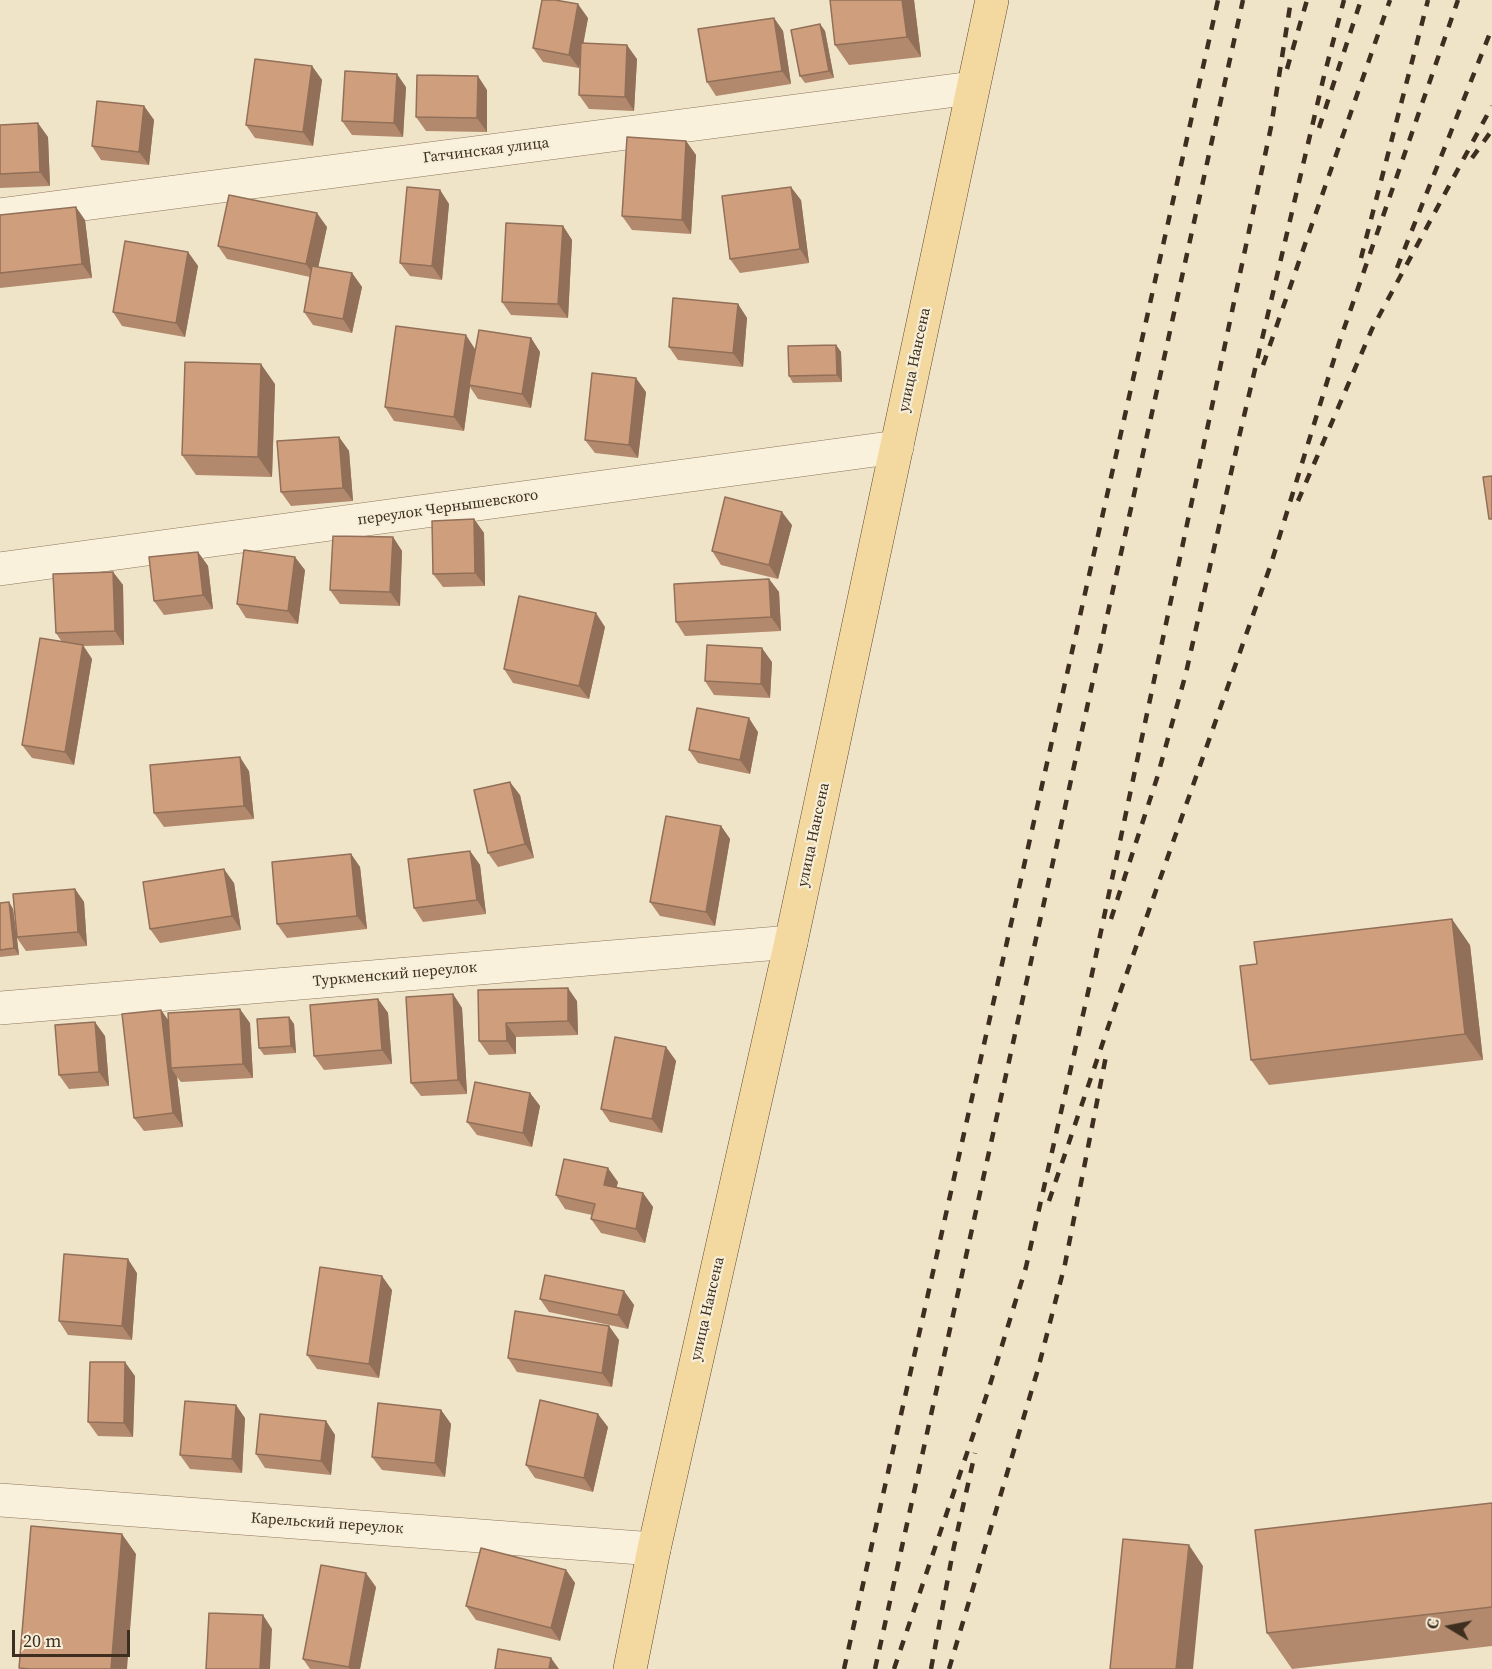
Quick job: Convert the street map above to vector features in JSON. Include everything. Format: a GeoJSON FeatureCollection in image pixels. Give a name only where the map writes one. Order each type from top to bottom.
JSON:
{"type":"FeatureCollection","features":[{"type":"Feature","properties":{"kind":"main road","name":"улица Нансена"},"geometry":{"type":"LineString","coordinates":[[630,1669],[654,1549],[791,942],[992,0]]}},
{"type":"Feature","properties":{"kind":"street","name":"Гатчинская улица"},"geometry":{"type":"LineString","coordinates":[[0,215],[972,88]]}},
{"type":"Feature","properties":{"kind":"street","name":"переулок Чернышевского"},"geometry":{"type":"LineString","coordinates":[[0,569],[897,447]]}},
{"type":"Feature","properties":{"kind":"street","name":"Туркменский переулок"},"geometry":{"type":"LineString","coordinates":[[0,1008],[791,942]]}},
{"type":"Feature","properties":{"kind":"street","name":"Карельский переулок"},"geometry":{"type":"LineString","coordinates":[[0,1500],[654,1549]]}},
{"type":"Feature","properties":{"kind":"building"},"geometry":{"type":"Polygon","coordinates":[[[542,0],[578,4],[569,55],[533,48],[542,0]]]}},
{"type":"Feature","properties":{"kind":"building"},"geometry":{"type":"Polygon","coordinates":[[[830,0],[902,0],[907,37],[835,45],[830,0]]]}},
{"type":"Feature","properties":{"kind":"building"},"geometry":{"type":"Polygon","coordinates":[[[774,18],[782,71],[707,82],[698,29],[774,18]]]}},
{"type":"Feature","properties":{"kind":"building"},"geometry":{"type":"Polygon","coordinates":[[[820,24],[829,71],[800,76],[791,30],[820,24]]]}},
{"type":"Feature","properties":{"kind":"building"},"geometry":{"type":"Polygon","coordinates":[[[581,43],[627,45],[625,97],[579,95],[581,43]]]}},
{"type":"Feature","properties":{"kind":"building"},"geometry":{"type":"Polygon","coordinates":[[[255,59],[312,66],[303,132],[246,125],[255,59]]]}},
{"type":"Feature","properties":{"kind":"building"},"geometry":{"type":"Polygon","coordinates":[[[345,71],[397,74],[394,123],[342,121],[345,71]]]}},
{"type":"Feature","properties":{"kind":"building"},"geometry":{"type":"Polygon","coordinates":[[[417,75],[478,76],[477,118],[416,117],[417,75]]]}},
{"type":"Feature","properties":{"kind":"building"},"geometry":{"type":"Polygon","coordinates":[[[97,101],[144,106],[139,152],[92,146],[97,101]]]}},
{"type":"Feature","properties":{"kind":"building"},"geometry":{"type":"Polygon","coordinates":[[[38,123],[40,172],[0,174],[0,125],[38,123]]]}},
{"type":"Feature","properties":{"kind":"building"},"geometry":{"type":"Polygon","coordinates":[[[627,137],[686,141],[682,220],[622,216],[627,137]]]}},
{"type":"Feature","properties":{"kind":"building"},"geometry":{"type":"Polygon","coordinates":[[[407,187],[440,190],[432,266],[400,263],[407,187]]]}},
{"type":"Feature","properties":{"kind":"building"},"geometry":{"type":"Polygon","coordinates":[[[791,187],[800,249],[730,259],[722,196],[791,187]]]}},
{"type":"Feature","properties":{"kind":"building"},"geometry":{"type":"Polygon","coordinates":[[[229,195],[317,213],[306,264],[218,246],[229,195]]]}},
{"type":"Feature","properties":{"kind":"building"},"geometry":{"type":"Polygon","coordinates":[[[76,207],[82,264],[0,273],[0,215],[76,207]]]}},
{"type":"Feature","properties":{"kind":"building"},"geometry":{"type":"Polygon","coordinates":[[[506,223],[563,226],[558,304],[502,302],[506,223]]]}},
{"type":"Feature","properties":{"kind":"building"},"geometry":{"type":"Polygon","coordinates":[[[125,241],[188,252],[176,323],[113,312],[125,241]]]}},
{"type":"Feature","properties":{"kind":"building"},"geometry":{"type":"Polygon","coordinates":[[[312,266],[352,273],[343,319],[304,312],[312,266]]]}},
{"type":"Feature","properties":{"kind":"building"},"geometry":{"type":"Polygon","coordinates":[[[673,298],[738,304],[733,353],[669,347],[673,298]]]}},
{"type":"Feature","properties":{"kind":"building"},"geometry":{"type":"Polygon","coordinates":[[[396,326],[466,335],[454,417],[385,407],[396,326]]]}},
{"type":"Feature","properties":{"kind":"building"},"geometry":{"type":"Polygon","coordinates":[[[479,330],[531,338],[522,394],[469,385],[479,330]]]}},
{"type":"Feature","properties":{"kind":"building"},"geometry":{"type":"Polygon","coordinates":[[[836,345],[837,375],[789,376],[788,346],[836,345]]]}},
{"type":"Feature","properties":{"kind":"building"},"geometry":{"type":"Polygon","coordinates":[[[185,362],[261,364],[258,457],[182,455],[185,362]]]}},
{"type":"Feature","properties":{"kind":"building"},"geometry":{"type":"Polygon","coordinates":[[[592,373],[636,378],[629,445],[585,440],[592,373]]]}},
{"type":"Feature","properties":{"kind":"building"},"geometry":{"type":"Polygon","coordinates":[[[339,437],[343,488],[281,492],[277,441],[339,437]]]}},
{"type":"Feature","properties":{"kind":"building"},"geometry":{"type":"Polygon","coordinates":[[[1492,476],[1492,519],[1489,519],[1483,477],[1492,476]]]}},
{"type":"Feature","properties":{"kind":"building"},"geometry":{"type":"Polygon","coordinates":[[[725,497],[782,512],[769,565],[712,551],[725,497]]]}},
{"type":"Feature","properties":{"kind":"building"},"geometry":{"type":"Polygon","coordinates":[[[474,519],[475,573],[433,574],[432,521],[474,519]]]}},
{"type":"Feature","properties":{"kind":"building"},"geometry":{"type":"Polygon","coordinates":[[[333,536],[393,537],[390,592],[330,590],[333,536]]]}},
{"type":"Feature","properties":{"kind":"building"},"geometry":{"type":"Polygon","coordinates":[[[244,550],[295,557],[288,611],[237,604],[244,550]]]}},
{"type":"Feature","properties":{"kind":"building"},"geometry":{"type":"Polygon","coordinates":[[[198,552],[203,595],[154,601],[149,557],[198,552]]]}},
{"type":"Feature","properties":{"kind":"building"},"geometry":{"type":"Polygon","coordinates":[[[113,572],[115,631],[56,633],[53,574],[113,572]]]}},
{"type":"Feature","properties":{"kind":"building"},"geometry":{"type":"Polygon","coordinates":[[[769,579],[771,617],[676,622],[674,584],[769,579]]]}},
{"type":"Feature","properties":{"kind":"building"},"geometry":{"type":"Polygon","coordinates":[[[519,596],[596,613],[579,686],[504,669],[519,596]]]}},
{"type":"Feature","properties":{"kind":"building"},"geometry":{"type":"Polygon","coordinates":[[[40,638],[83,645],[65,752],[22,745],[40,638]]]}},
{"type":"Feature","properties":{"kind":"building"},"geometry":{"type":"Polygon","coordinates":[[[707,645],[762,648],[761,684],[705,681],[707,645]]]}},
{"type":"Feature","properties":{"kind":"building"},"geometry":{"type":"Polygon","coordinates":[[[697,708],[749,718],[740,760],[689,750],[697,708]]]}},
{"type":"Feature","properties":{"kind":"building"},"geometry":{"type":"Polygon","coordinates":[[[240,757],[244,806],[154,813],[150,765],[240,757]]]}},
{"type":"Feature","properties":{"kind":"building"},"geometry":{"type":"Polygon","coordinates":[[[510,782],[525,844],[488,853],[474,790],[510,782]]]}},
{"type":"Feature","properties":{"kind":"building"},"geometry":{"type":"Polygon","coordinates":[[[666,816],[721,826],[706,912],[650,902],[666,816]]]}},
{"type":"Feature","properties":{"kind":"building"},"geometry":{"type":"Polygon","coordinates":[[[470,851],[477,900],[414,908],[408,859],[470,851]]]}},
{"type":"Feature","properties":{"kind":"building"},"geometry":{"type":"Polygon","coordinates":[[[351,854],[357,916],[277,924],[272,862],[351,854]]]}},
{"type":"Feature","properties":{"kind":"building"},"geometry":{"type":"Polygon","coordinates":[[[224,869],[232,916],[150,929],[143,882],[224,869]]]}},
{"type":"Feature","properties":{"kind":"building"},"geometry":{"type":"Polygon","coordinates":[[[75,889],[78,932],[17,937],[13,894],[75,889]]]}},
{"type":"Feature","properties":{"kind":"building"},"geometry":{"type":"Polygon","coordinates":[[[9,902],[14,948],[0,950],[0,903],[9,902]]]}},
{"type":"Feature","properties":{"kind":"building"},"geometry":{"type":"Polygon","coordinates":[[[1452,919],[1465,1034],[1251,1060],[1240,966],[1257,964],[1254,942],[1452,919]]]}},
{"type":"Feature","properties":{"kind":"building"},"geometry":{"type":"Polygon","coordinates":[[[568,988],[568,1021],[506,1023],[507,1041],[479,1041],[478,990],[568,988]]]}},
{"type":"Feature","properties":{"kind":"building"},"geometry":{"type":"Polygon","coordinates":[[[453,994],[458,1080],[411,1083],[406,997],[453,994]]]}},
{"type":"Feature","properties":{"kind":"building"},"geometry":{"type":"Polygon","coordinates":[[[378,999],[382,1050],[314,1056],[310,1005],[378,999]]]}},
{"type":"Feature","properties":{"kind":"building"},"geometry":{"type":"Polygon","coordinates":[[[240,1009],[243,1064],[171,1068],[168,1013],[240,1009]]]}},
{"type":"Feature","properties":{"kind":"building"},"geometry":{"type":"Polygon","coordinates":[[[161,1010],[173,1113],[134,1118],[122,1014],[161,1010]]]}},
{"type":"Feature","properties":{"kind":"building"},"geometry":{"type":"Polygon","coordinates":[[[289,1017],[291,1046],[259,1048],[257,1019],[289,1017]]]}},
{"type":"Feature","properties":{"kind":"building"},"geometry":{"type":"Polygon","coordinates":[[[95,1022],[99,1072],[59,1075],[55,1025],[95,1022]]]}},
{"type":"Feature","properties":{"kind":"building"},"geometry":{"type":"Polygon","coordinates":[[[615,1037],[666,1047],[652,1119],[601,1109],[615,1037]]]}},
{"type":"Feature","properties":{"kind":"building"},"geometry":{"type":"Polygon","coordinates":[[[475,1082],[530,1093],[523,1133],[467,1122],[475,1082]]]}},
{"type":"Feature","properties":{"kind":"building"},"geometry":{"type":"Polygon","coordinates":[[[564,1159],[608,1168],[604,1185],[643,1193],[636,1229],[591,1219],[595,1204],[556,1195],[564,1159]]]}},
{"type":"Feature","properties":{"kind":"building"},"geometry":{"type":"Polygon","coordinates":[[[64,1254],[128,1259],[122,1326],[59,1321],[64,1254]]]}},
{"type":"Feature","properties":{"kind":"building"},"geometry":{"type":"Polygon","coordinates":[[[320,1267],[382,1276],[369,1364],[307,1355],[320,1267]]]}},
{"type":"Feature","properties":{"kind":"building"},"geometry":{"type":"Polygon","coordinates":[[[545,1275],[624,1291],[618,1315],[540,1299],[545,1275]]]}},
{"type":"Feature","properties":{"kind":"building"},"geometry":{"type":"Polygon","coordinates":[[[515,1311],[609,1326],[602,1373],[508,1358],[515,1311]]]}},
{"type":"Feature","properties":{"kind":"building"},"geometry":{"type":"Polygon","coordinates":[[[90,1362],[125,1362],[124,1423],[88,1422],[90,1362]]]}},
{"type":"Feature","properties":{"kind":"building"},"geometry":{"type":"Polygon","coordinates":[[[540,1400],[598,1414],[584,1478],[526,1465],[540,1400]]]}},
{"type":"Feature","properties":{"kind":"building"},"geometry":{"type":"Polygon","coordinates":[[[185,1401],[236,1405],[232,1459],[180,1455],[185,1401]]]}},
{"type":"Feature","properties":{"kind":"building"},"geometry":{"type":"Polygon","coordinates":[[[378,1403],[441,1410],[435,1463],[372,1457],[378,1403]]]}},
{"type":"Feature","properties":{"kind":"building"},"geometry":{"type":"Polygon","coordinates":[[[260,1414],[326,1421],[321,1461],[256,1454],[260,1414]]]}},
{"type":"Feature","properties":{"kind":"building"},"geometry":{"type":"Polygon","coordinates":[[[1492,1503],[1492,1607],[1267,1633],[1255,1530],[1492,1503]]]}},
{"type":"Feature","properties":{"kind":"building"},"geometry":{"type":"Polygon","coordinates":[[[31,1526],[122,1534],[111,1669],[19,1668],[31,1526]]]}},
{"type":"Feature","properties":{"kind":"building"},"geometry":{"type":"Polygon","coordinates":[[[1123,1539],[1189,1545],[1176,1669],[1110,1669],[1123,1539]]]}},
{"type":"Feature","properties":{"kind":"building"},"geometry":{"type":"Polygon","coordinates":[[[481,1548],[566,1570],[551,1628],[466,1606],[481,1548]]]}},
{"type":"Feature","properties":{"kind":"building"},"geometry":{"type":"Polygon","coordinates":[[[321,1565],[366,1573],[349,1667],[303,1659],[321,1565]]]}},
{"type":"Feature","properties":{"kind":"building"},"geometry":{"type":"Polygon","coordinates":[[[209,1613],[263,1615],[260,1669],[206,1669],[209,1613]]]}},
{"type":"Feature","properties":{"kind":"building"},"geometry":{"type":"Polygon","coordinates":[[[498,1649],[551,1658],[549,1669],[495,1669],[498,1649]]]}},
{"type":"Feature","properties":{"kind":"railway"},"geometry":{"type":"LineString","coordinates":[[844,1669],[1218,0]]}},
{"type":"Feature","properties":{"kind":"railway"},"geometry":{"type":"LineString","coordinates":[[875,1669],[1243,0]]}},
{"type":"Feature","properties":{"kind":"railway"},"geometry":{"type":"LineString","coordinates":[[894,1669],[989,1388],[1026,1267],[1089,988],[1271,127],[1291,0]]}},
{"type":"Feature","properties":{"kind":"railway"},"geometry":{"type":"LineString","coordinates":[[1287,69],[1307,0]]}},
{"type":"Feature","properties":{"kind":"railway"},"geometry":{"type":"LineString","coordinates":[[1111,919],[1157,778],[1186,673],[1240,433],[1344,0]]}},
{"type":"Feature","properties":{"kind":"railway"},"geometry":{"type":"LineString","coordinates":[[1319,128],[1361,0]]}},
{"type":"Feature","properties":{"kind":"railway"},"geometry":{"type":"LineString","coordinates":[[1263,365],[1390,0]]}},
{"type":"Feature","properties":{"kind":"railway"},"geometry":{"type":"LineString","coordinates":[[1361,258],[1428,0]]}},
{"type":"Feature","properties":{"kind":"railway"},"geometry":{"type":"LineString","coordinates":[[1049,1201],[1271,564],[1339,343],[1458,0]]}},
{"type":"Feature","properties":{"kind":"railway"},"geometry":{"type":"LineString","coordinates":[[1397,268],[1492,28]]}},
{"type":"Feature","properties":{"kind":"railway"},"geometry":{"type":"LineString","coordinates":[[1298,501],[1372,329],[1492,106]]}},
{"type":"Feature","properties":{"kind":"railway"},"geometry":{"type":"LineString","coordinates":[[1472,158],[1492,130]]}},
{"type":"Feature","properties":{"kind":"railway"},"geometry":{"type":"LineString","coordinates":[[949,1669],[1038,1369],[1065,1264],[1107,1051]]}},
{"type":"Feature","properties":{"kind":"railway"},"geometry":{"type":"LineString","coordinates":[[931,1669],[953,1551],[975,1453]]}}]}
